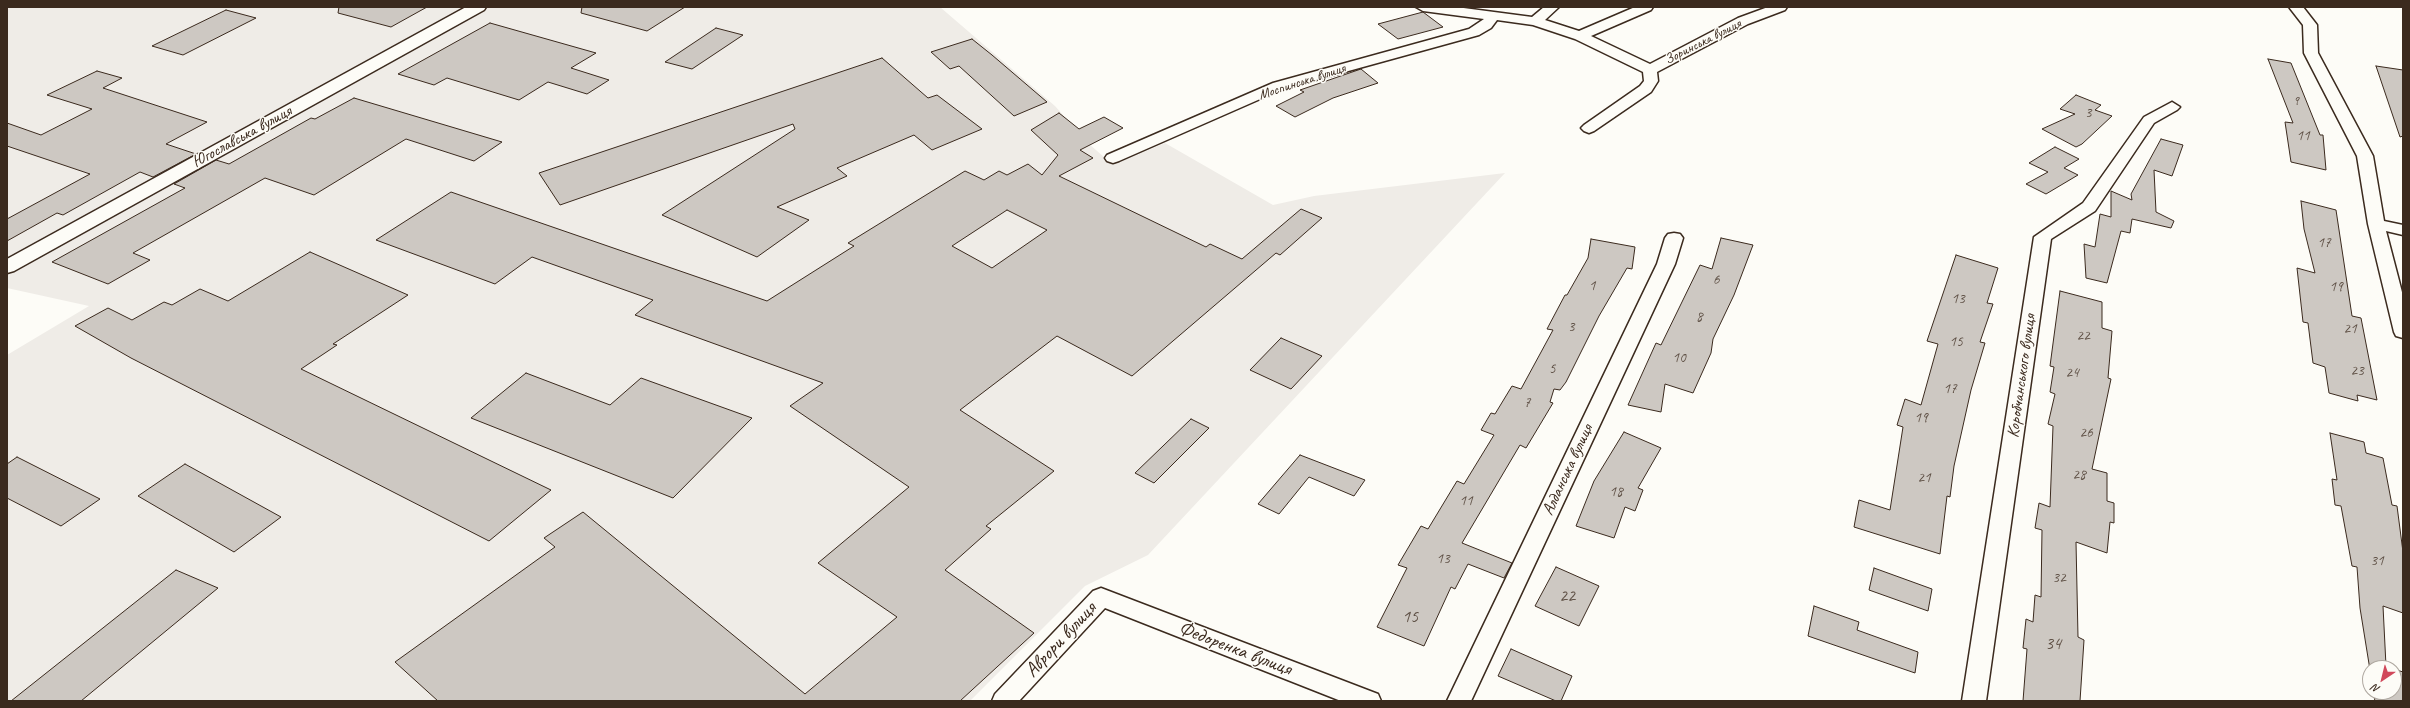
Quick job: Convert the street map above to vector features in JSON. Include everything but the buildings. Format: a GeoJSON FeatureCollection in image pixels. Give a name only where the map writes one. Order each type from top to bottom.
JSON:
{"type":"FeatureCollection","features":[{"type":"Feature","properties":{"kind":"main road","name":"Югославська вулиця"},"geometry":{"type":"LineString","coordinates":[[7,267],[478,7]]}},
{"type":"Feature","properties":{"kind":"street"},"geometry":{"type":"LineString","coordinates":[[1423,7],[1535,21],[1580,36],[1650,70],[1651,81],[1646,90],[1589,128]]}},
{"type":"Feature","properties":{"kind":"street"},"geometry":{"type":"LineString","coordinates":[[1535,21],[1552,7]]}},
{"type":"Feature","properties":{"kind":"street"},"geometry":{"type":"LineString","coordinates":[[1580,36],[1646,7]]}},
{"type":"Feature","properties":{"kind":"street","name":"Зоринська вулиця"},"geometry":{"type":"LineString","coordinates":[[1650,70],[1743,22],[1780,7]]}},
{"type":"Feature","properties":{"kind":"street"},"geometry":{"type":"LineString","coordinates":[[2296,7],[2310,25],[2311,54],[2365,156],[2376,224],[2403,332]]}},
{"type":"Feature","properties":{"kind":"street","name":"Моспинська вулиця"},"geometry":{"type":"LineString","coordinates":[[1113,158],[1278,86],[1474,32],[1486,25],[1493,16]]}},
{"type":"Feature","properties":{"kind":"street","name":"Коробчанського вулиця"},"geometry":{"type":"LineString","coordinates":[[1974,701],[2043,237],[2089,207],[2149,120],[2172,107]]}},
{"type":"Feature","properties":{"kind":"street"},"geometry":{"type":"LineString","coordinates":[[2376,224],[2403,230]]}},
{"type":"Feature","properties":{"kind":"street","name":"Алданська вулиця"},"geometry":{"type":"LineString","coordinates":[[1459,701],[1666,264],[1674,238]]}},
{"type":"Feature","properties":{"kind":"street","name":"Аврори вулиця"},"geometry":{"type":"LineString","coordinates":[[1004,701],[1101,597]]}},
{"type":"Feature","properties":{"kind":"street","name":"Федоренка вулиця"},"geometry":{"type":"LineString","coordinates":[[1101,597],[1369,701]]}},
{"type":"Feature","properties":{"kind":"shaded area"},"geometry":{"type":"Polygon","coordinates":[[[7,7],[468,7],[7,260],[7,7]]]}},
{"type":"Feature","properties":{"kind":"shaded area"},"geometry":{"type":"Polygon","coordinates":[[[488,7],[940,7],[1055,106],[1088,143],[1113,165],[1165,143],[1273,205],[1314,196],[1505,173],[1148,555],[1085,586],[970,701],[7,701],[7,355],[89,306],[7,288],[7,274],[488,7]]]}}]}
